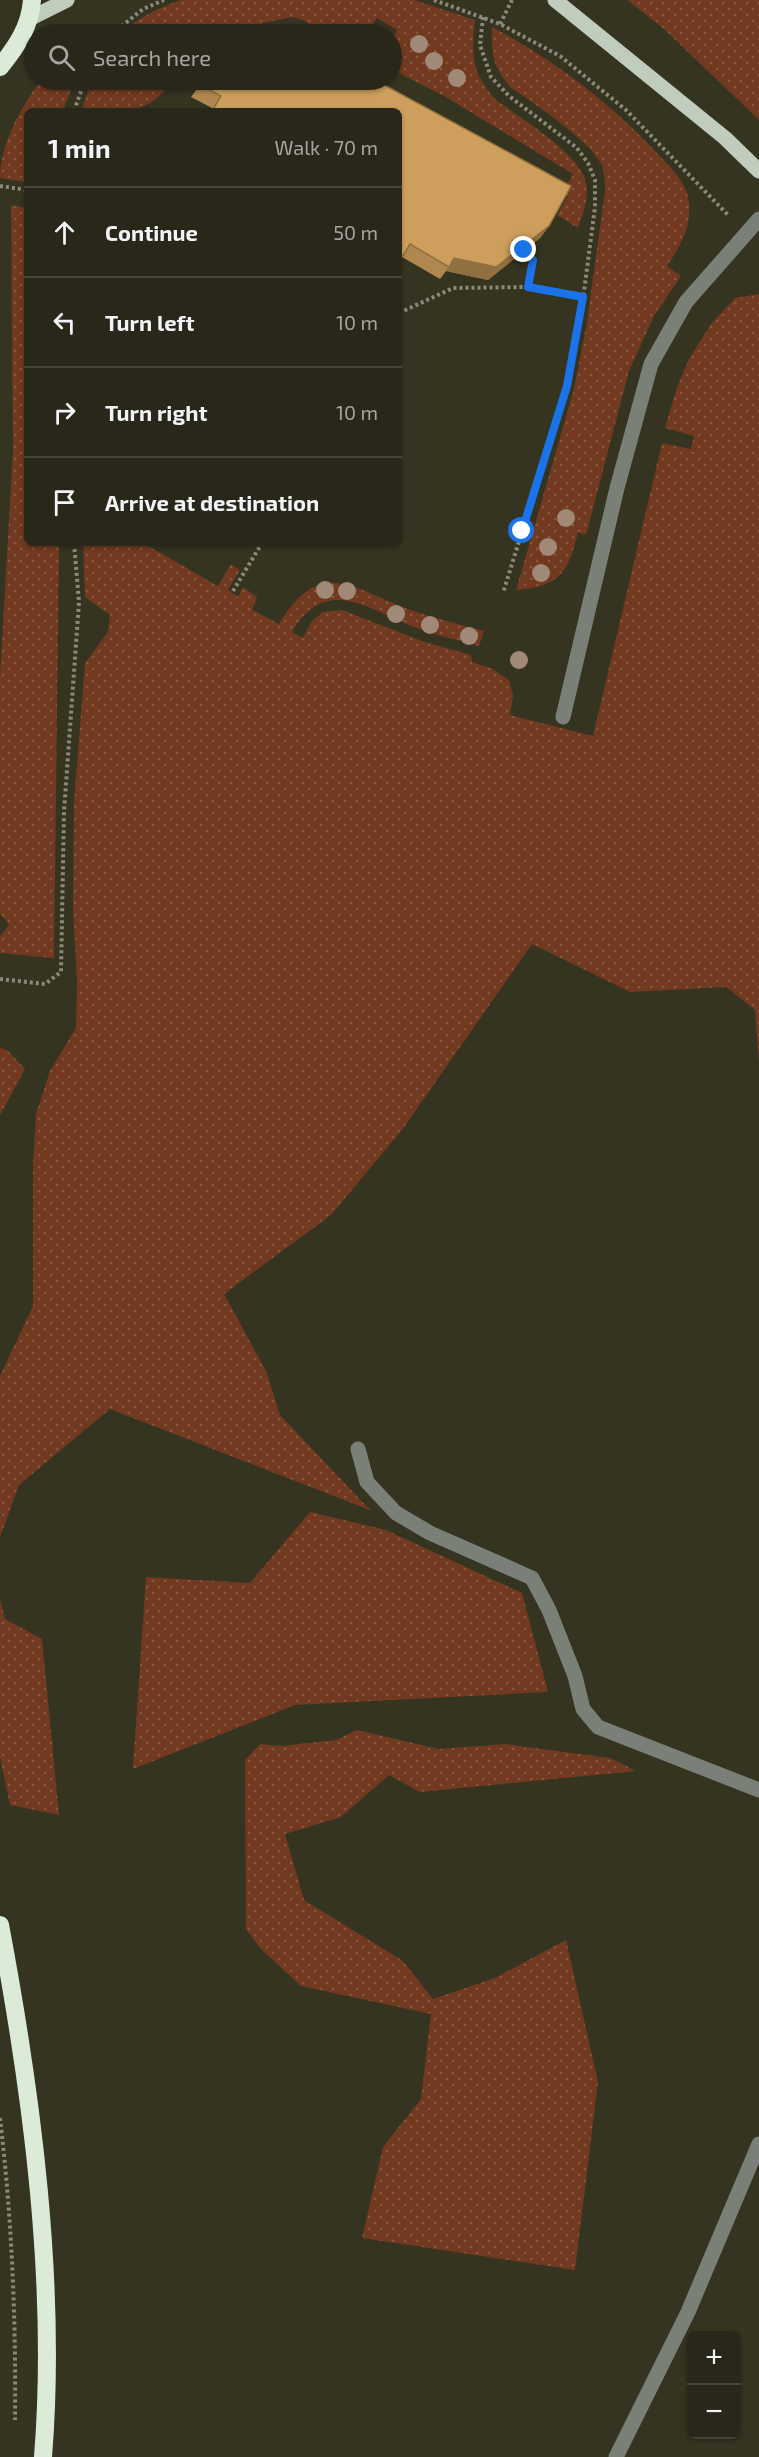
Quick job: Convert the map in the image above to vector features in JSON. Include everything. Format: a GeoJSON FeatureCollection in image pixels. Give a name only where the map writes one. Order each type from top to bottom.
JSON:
{"type":"FeatureCollection","features":[{"type":"Feature","properties":{"kind":"highway"},"geometry":{"type":"LineString","coordinates":[[25,24],[31,9]]}},
{"type":"Feature","properties":{"kind":"highway"},"geometry":{"type":"LineString","coordinates":[[0,67],[16,46],[24,26]]}},
{"type":"Feature","properties":{"kind":"highway"},"geometry":{"type":"LineString","coordinates":[[0,1925],[30,2113],[45,2279],[46,2424],[43,2457]]}},
{"type":"Feature","properties":{"kind":"main road"},"geometry":{"type":"LineString","coordinates":[[31,9],[67,0]]}},
{"type":"Feature","properties":{"kind":"main road"},"geometry":{"type":"LineString","coordinates":[[555,0],[725,138],[759,171]]}},
{"type":"Feature","properties":{"kind":"street"},"geometry":{"type":"LineString","coordinates":[[563,717],[617,488],[651,364],[686,302],[759,219]]}},
{"type":"Feature","properties":{"kind":"street"},"geometry":{"type":"LineString","coordinates":[[358,1449],[367,1482],[396,1513],[430,1533],[532,1578],[549,1610],[575,1676],[583,1708],[598,1727],[759,1790]]}},
{"type":"Feature","properties":{"kind":"street"},"geometry":{"type":"LineString","coordinates":[[616,2457],[688,2312],[759,2144]]}},
{"type":"Feature","properties":{"kind":"path"},"geometry":{"type":"LineString","coordinates":[[124,24],[143,9],[165,0]]}},
{"type":"Feature","properties":{"kind":"path"},"geometry":{"type":"LineString","coordinates":[[434,0],[500,24],[560,56],[627,110],[746,234]]}},
{"type":"Feature","properties":{"kind":"path"},"geometry":{"type":"LineString","coordinates":[[500,24],[512,0]]}},
{"type":"Feature","properties":{"kind":"path"},"geometry":{"type":"LineString","coordinates":[[483,17],[480,45],[491,77],[508,96],[577,148],[588,163],[595,180],[595,207],[583,297],[567,386],[503,593]]}},
{"type":"Feature","properties":{"kind":"path"},"geometry":{"type":"LineString","coordinates":[[75,108],[81,90]]}},
{"type":"Feature","properties":{"kind":"path"},"geometry":{"type":"LineString","coordinates":[[0,186],[24,190]]}},
{"type":"Feature","properties":{"kind":"path"},"geometry":{"type":"LineString","coordinates":[[524,250],[533,260],[528,287]]}},
{"type":"Feature","properties":{"kind":"path"},"geometry":{"type":"LineString","coordinates":[[402,312],[453,288],[528,287],[583,297]]}},
{"type":"Feature","properties":{"kind":"path"},"geometry":{"type":"LineString","coordinates":[[0,979],[45,984],[61,972],[64,812],[79,602],[74,546]]}},
{"type":"Feature","properties":{"kind":"path"},"geometry":{"type":"LineString","coordinates":[[233,591],[260,546]]}},
{"type":"Feature","properties":{"kind":"path"},"geometry":{"type":"LineString","coordinates":[[0,2118],[10,2203],[16,2340],[15,2431]]}},
{"type":"Feature","properties":{"kind":"shaded area"},"geometry":{"type":"Polygon","coordinates":[[[181,0],[414,0],[475,20],[473,44],[475,63],[488,91],[496,100],[562,149],[582,172],[587,194],[578,228],[557,215],[568,196],[563,193],[573,174],[444,96],[402,75],[402,24],[387,24],[377,18],[372,24],[310,24],[292,17],[261,24],[133,24],[164,6],[181,0]]]}},
{"type":"Feature","properties":{"kind":"shaded area"},"geometry":{"type":"Polygon","coordinates":[[[627,0],[759,0],[759,120],[663,28],[627,0]]]}},
{"type":"Feature","properties":{"kind":"shaded area"},"geometry":{"type":"Polygon","coordinates":[[[492,27],[537,53],[619,116],[677,175],[685,188],[689,202],[687,227],[667,266],[681,276],[654,316],[629,371],[586,535],[578,532],[571,558],[560,575],[543,585],[516,590],[574,389],[587,322],[605,184],[601,164],[595,154],[573,133],[509,86],[494,58],[492,27]]]}},
{"type":"Feature","properties":{"kind":"shaded area"},"geometry":{"type":"Polygon","coordinates":[[[34,90],[71,90],[64,108],[24,108],[24,182],[0,178],[8,139],[26,102],[34,90]]]}},
{"type":"Feature","properties":{"kind":"shaded area"},"geometry":{"type":"Polygon","coordinates":[[[88,90],[164,90],[153,101],[137,108],[82,108],[88,90]]]}},
{"type":"Feature","properties":{"kind":"shaded area"},"geometry":{"type":"Polygon","coordinates":[[[11,205],[24,208],[24,546],[59,546],[54,958],[0,953],[0,936],[9,925],[0,914],[0,677],[13,451],[11,205]]]}},
{"type":"Feature","properties":{"kind":"shaded area"},"geometry":{"type":"Polygon","coordinates":[[[759,294],[759,1061],[755,1010],[726,987],[630,992],[532,944],[402,1130],[331,1215],[224,1294],[266,1371],[280,1415],[370,1510],[110,1409],[19,1485],[0,1537],[0,1376],[33,1306],[33,1166],[36,1114],[50,1071],[76,1028],[77,982],[73,907],[74,802],[85,663],[108,632],[110,615],[85,597],[83,546],[148,546],[218,586],[231,564],[240,570],[228,590],[238,597],[243,587],[257,597],[252,610],[279,624],[294,603],[308,590],[323,584],[338,583],[417,612],[484,631],[479,646],[425,631],[365,606],[349,601],[334,600],[319,604],[305,614],[292,632],[303,638],[312,621],[323,612],[342,610],[422,641],[471,655],[472,662],[491,668],[509,680],[513,696],[510,715],[593,736],[662,443],[691,449],[694,436],[665,428],[677,387],[690,357],[711,324],[735,298],[759,294]]]}},
{"type":"Feature","properties":{"kind":"shaded area"},"geometry":{"type":"Polygon","coordinates":[[[0,1048],[7,1050],[25,1069],[0,1115],[0,1048]]]}},
{"type":"Feature","properties":{"kind":"shaded area"},"geometry":{"type":"Polygon","coordinates":[[[310,1512],[386,1530],[522,1593],[548,1692],[295,1705],[133,1769],[146,1577],[250,1583],[310,1512]]]}},
{"type":"Feature","properties":{"kind":"shaded area"},"geometry":{"type":"Polygon","coordinates":[[[0,1599],[5,1619],[42,1639],[59,1815],[10,1805],[0,1757],[0,1599]]]}},
{"type":"Feature","properties":{"kind":"shaded area"},"geometry":{"type":"Polygon","coordinates":[[[357,1730],[439,1749],[505,1744],[610,1758],[636,1771],[420,1792],[389,1775],[341,1817],[285,1834],[304,1900],[403,1961],[433,1999],[495,1978],[566,1940],[598,2082],[575,2270],[362,2238],[383,2147],[421,2099],[431,2014],[301,1986],[260,1948],[246,1929],[245,1760],[260,1744],[281,1746],[336,1740],[357,1730]]]}},
{"type":"Feature","properties":{"kind":"building"},"geometry":{"type":"Polygon","coordinates":[[[210,90],[393,90],[571,186],[549,226],[496,267],[454,258],[449,267],[410,244],[403,256],[402,108],[214,108],[221,96],[210,90]]]}},
{"type":"Feature","properties":{"kind":"route"},"geometry":{"type":"LineString","coordinates":[[522,531],[567,386],[583,297],[528,287],[533,260],[524,250]]}}]}
